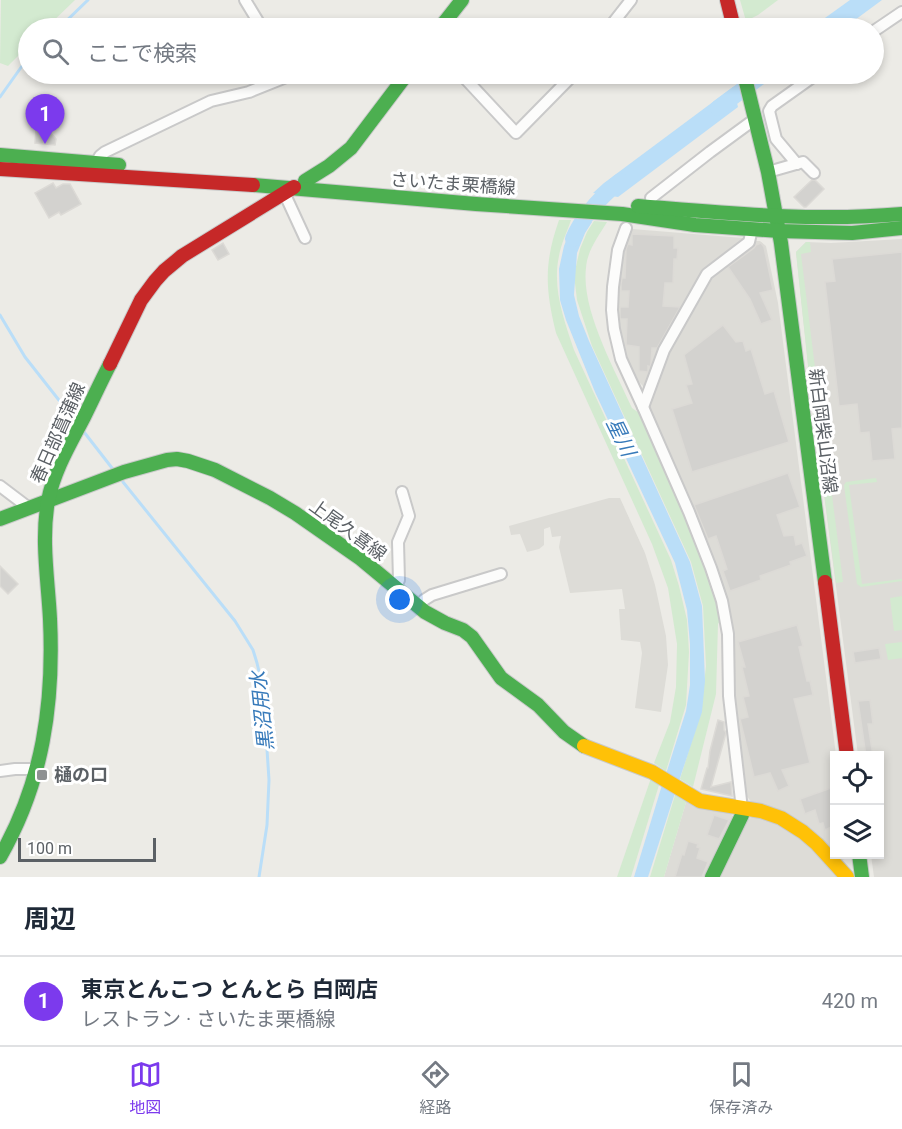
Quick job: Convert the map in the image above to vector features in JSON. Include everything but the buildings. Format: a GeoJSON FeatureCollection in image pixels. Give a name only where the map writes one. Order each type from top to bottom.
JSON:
{"type":"FeatureCollection","features":[{"type":"Feature","properties":{"kind":"main road"},"geometry":{"type":"LineString","coordinates":[[448,18],[462,0]]}},
{"type":"Feature","properties":{"kind":"main road"},"geometry":{"type":"LineString","coordinates":[[727,0],[732,18]]}},
{"type":"Feature","properties":{"kind":"main road","name":"春日部菖蒲線"},"geometry":{"type":"LineString","coordinates":[[0,857],[23,813],[32,787],[48,705],[51,672],[46,543],[48,500],[70,441],[138,307],[156,280],[182,256],[329,166],[351,148],[399,84]]}},
{"type":"Feature","properties":{"kind":"main road","name":"新白岡柴山沼線"},"geometry":{"type":"LineString","coordinates":[[747,84],[778,224],[846,751]]}},
{"type":"Feature","properties":{"kind":"main road","name":"さいたま栗橋線"},"geometry":{"type":"LineString","coordinates":[[0,155],[218,172],[565,204],[627,216],[695,225],[752,229],[778,224],[902,214]]}},
{"type":"Feature","properties":{"kind":"main road","name":"さいたま栗橋線"},"geometry":{"type":"LineString","coordinates":[[0,169],[287,192],[476,204],[565,204]]}},
{"type":"Feature","properties":{"kind":"main road","name":"さいたま栗橋線"},"geometry":{"type":"LineString","coordinates":[[627,216],[778,224],[852,233],[902,228]]}},
{"type":"Feature","properties":{"kind":"main road","name":"上尾久喜線"},"geometry":{"type":"LineString","coordinates":[[0,519],[124,472],[156,463],[177,459],[215,470],[286,508],[361,560],[418,607],[445,623],[463,630],[472,637],[501,678],[538,705],[564,732],[585,746],[652,772],[700,801],[761,811],[793,825],[817,844],[847,877]]}},
{"type":"Feature","properties":{"kind":"main road"},"geometry":{"type":"LineString","coordinates":[[712,877],[742,815],[742,809]]}},
{"type":"Feature","properties":{"kind":"main road"},"geometry":{"type":"LineString","coordinates":[[860,859],[862,877]]}},
{"type":"Feature","properties":{"kind":"street"},"geometry":{"type":"LineString","coordinates":[[245,0],[256,18]]}},
{"type":"Feature","properties":{"kind":"street"},"geometry":{"type":"LineString","coordinates":[[617,18],[632,0]]}},
{"type":"Feature","properties":{"kind":"street"},"geometry":{"type":"LineString","coordinates":[[884,24],[902,12]]}},
{"type":"Feature","properties":{"kind":"street"},"geometry":{"type":"LineString","coordinates":[[96,163],[105,152],[211,101],[249,92],[266,84]]}},
{"type":"Feature","properties":{"kind":"street"},"geometry":{"type":"LineString","coordinates":[[470,84],[516,133],[564,84]]}},
{"type":"Feature","properties":{"kind":"street"},"geometry":{"type":"LineString","coordinates":[[797,164],[776,139],[769,111],[772,106],[803,84]]}},
{"type":"Feature","properties":{"kind":"street"},"geometry":{"type":"LineString","coordinates":[[651,198],[755,116]]}},
{"type":"Feature","properties":{"kind":"street"},"geometry":{"type":"LineString","coordinates":[[768,172],[803,162],[814,173]]}},
{"type":"Feature","properties":{"kind":"street"},"geometry":{"type":"LineString","coordinates":[[287,192],[287,199],[305,238]]}},
{"type":"Feature","properties":{"kind":"street"},"geometry":{"type":"LineString","coordinates":[[627,216],[618,250],[612,310],[621,359],[704,550],[722,601],[728,634],[729,696],[742,809]]}},
{"type":"Feature","properties":{"kind":"street"},"geometry":{"type":"LineString","coordinates":[[643,407],[664,350],[707,274],[748,242],[752,229]]}},
{"type":"Feature","properties":{"kind":"street"},"geometry":{"type":"LineString","coordinates":[[0,486],[29,508]]}},
{"type":"Feature","properties":{"kind":"street"},"geometry":{"type":"LineString","coordinates":[[394,588],[399,580],[398,542],[409,516],[402,492]]}},
{"type":"Feature","properties":{"kind":"street"},"geometry":{"type":"LineString","coordinates":[[418,607],[432,595],[501,574]]}},
{"type":"Feature","properties":{"kind":"street"},"geometry":{"type":"LineString","coordinates":[[0,771],[37,769]]}},
{"type":"Feature","properties":{"kind":"shaded area"},"geometry":{"type":"Polygon","coordinates":[[[632,229],[743,238],[760,241],[766,246],[778,303],[835,751],[830,751],[830,855],[752,803],[746,795],[733,693],[733,644],[650,413],[644,387],[632,375],[623,353],[615,312],[619,263],[628,234],[632,229]]]}},
{"type":"Feature","properties":{"kind":"shaded area"},"geometry":{"type":"Polygon","coordinates":[[[902,239],[902,877],[874,877],[872,859],[884,859],[884,751],[857,751],[812,402],[796,252],[806,242],[902,239]]]}},
{"type":"Feature","properties":{"kind":"shaded area"},"geometry":{"type":"Polygon","coordinates":[[[609,498],[620,498],[645,553],[655,585],[666,636],[668,665],[661,712],[635,708],[642,653],[640,642],[621,640],[619,609],[625,609],[622,589],[570,593],[559,547],[561,536],[552,537],[550,527],[544,529],[544,545],[527,552],[520,534],[511,535],[509,526],[609,498]]]}},
{"type":"Feature","properties":{"kind":"shaded area"},"geometry":{"type":"Polygon","coordinates":[[[687,799],[730,812],[735,820],[707,877],[664,877],[687,799]]]}},
{"type":"Feature","properties":{"kind":"shaded area"},"geometry":{"type":"Polygon","coordinates":[[[755,816],[779,825],[800,838],[838,877],[717,877],[744,821],[755,816]]]}},
{"type":"Feature","properties":{"kind":"green space"},"geometry":{"type":"Polygon","coordinates":[[[1,0],[75,0],[56,18],[18,18],[18,56],[8,66],[0,63],[1,0]]]}},
{"type":"Feature","properties":{"kind":"green space"},"geometry":{"type":"Polygon","coordinates":[[[740,0],[778,0],[758,15],[745,18],[740,0]]]}},
{"type":"Feature","properties":{"kind":"green space"},"geometry":{"type":"Polygon","coordinates":[[[559,220],[571,220],[561,247],[557,268],[558,292],[566,327],[574,350],[671,560],[687,620],[689,652],[686,705],[666,771],[654,763],[670,722],[676,687],[677,644],[668,588],[652,544],[556,333],[548,289],[548,276],[551,249],[559,220]]]}},
{"type":"Feature","properties":{"kind":"green space"},"geometry":{"type":"Polygon","coordinates":[[[594,221],[607,222],[588,256],[586,268],[586,285],[594,321],[632,408],[639,413],[702,557],[721,619],[718,624],[716,694],[693,787],[680,779],[701,711],[706,666],[703,606],[691,562],[592,346],[577,300],[574,275],[580,249],[594,221]]]}},
{"type":"Feature","properties":{"kind":"green space"},"geometry":{"type":"Polygon","coordinates":[[[806,242],[810,242],[811,252],[801,254],[817,384],[810,384],[796,252],[806,242]]]}},
{"type":"Feature","properties":{"kind":"green space"},"geometry":{"type":"Polygon","coordinates":[[[820,400],[843,582],[836,583],[812,402],[820,400]]]}},
{"type":"Feature","properties":{"kind":"green space"},"geometry":{"type":"Polygon","coordinates":[[[876,478],[877,482],[849,485],[862,584],[902,579],[902,581],[861,587],[857,584],[844,485],[846,482],[876,478]]]}},
{"type":"Feature","properties":{"kind":"green space"},"geometry":{"type":"Polygon","coordinates":[[[902,596],[902,630],[894,631],[890,598],[902,596]]]}},
{"type":"Feature","properties":{"kind":"green space"},"geometry":{"type":"Polygon","coordinates":[[[902,642],[902,658],[888,660],[885,644],[902,642]]]}},
{"type":"Feature","properties":{"kind":"green space"},"geometry":{"type":"Polygon","coordinates":[[[651,778],[659,785],[631,877],[617,877],[651,778]]]}},
{"type":"Feature","properties":{"kind":"green space"},"geometry":{"type":"Polygon","coordinates":[[[676,792],[687,799],[664,877],[650,877],[676,792]]]}},
{"type":"Feature","properties":{"kind":"water"},"geometry":{"type":"Polygon","coordinates":[[[850,0],[882,0],[858,18],[825,18],[850,0]]]}},
{"type":"Feature","properties":{"kind":"water"},"geometry":{"type":"Polygon","coordinates":[[[733,87],[738,107],[618,197],[593,193],[604,183],[733,87]]]}},
{"type":"Feature","properties":{"kind":"water"},"geometry":{"type":"Polygon","coordinates":[[[574,221],[592,222],[577,253],[574,295],[579,316],[690,562],[702,606],[705,681],[702,712],[679,781],[666,774],[686,711],[690,685],[687,610],[675,563],[595,392],[560,300],[559,269],[564,246],[574,221]]]}},
{"type":"Feature","properties":{"kind":"water"},"geometry":{"type":"Polygon","coordinates":[[[662,785],[675,793],[648,877],[634,877],[662,785]]]}},
{"type":"Feature","properties":{"kind":"waterway","name":"黒沼用水"},"geometry":{"type":"LineString","coordinates":[[69,18],[88,0]]}},
{"type":"Feature","properties":{"kind":"waterway","name":"黒沼用水"},"geometry":{"type":"LineString","coordinates":[[0,97],[18,72]]}},
{"type":"Feature","properties":{"kind":"waterway","name":"星川"},"geometry":{"type":"LineString","coordinates":[[718,108],[750,84]]}},
{"type":"Feature","properties":{"kind":"waterway","name":"星川"},"geometry":{"type":"LineString","coordinates":[[573,239],[581,222],[593,207],[620,181]]}},
{"type":"Feature","properties":{"kind":"waterway","name":"黒沼用水"},"geometry":{"type":"LineString","coordinates":[[0,315],[25,357],[73,418]]}},
{"type":"Feature","properties":{"kind":"waterway","name":"黒沼用水"},"geometry":{"type":"LineString","coordinates":[[84,432],[112,468]]}},
{"type":"Feature","properties":{"kind":"waterway","name":"黒沼用水"},"geometry":{"type":"LineString","coordinates":[[123,482],[235,621],[253,650],[264,703],[269,780],[267,825],[259,877]]}},
{"type":"Feature","properties":{"kind":"traffic: fast"},"geometry":{"type":"LineString","coordinates":[[448,18],[462,0]]}},
{"type":"Feature","properties":{"kind":"traffic: fast"},"geometry":{"type":"LineString","coordinates":[[305,181],[329,166],[351,148],[399,84]]}},
{"type":"Feature","properties":{"kind":"traffic: fast"},"geometry":{"type":"LineString","coordinates":[[746,84],[768,172],[781,243],[825,582]]}},
{"type":"Feature","properties":{"kind":"traffic: fast"},"geometry":{"type":"LineString","coordinates":[[0,155],[119,165]]}},
{"type":"Feature","properties":{"kind":"traffic: fast"},"geometry":{"type":"LineString","coordinates":[[253,185],[622,214],[695,225],[779,231],[852,233],[902,228]]}},
{"type":"Feature","properties":{"kind":"traffic: fast"},"geometry":{"type":"LineString","coordinates":[[638,206],[803,217],[902,214]]}},
{"type":"Feature","properties":{"kind":"traffic: fast"},"geometry":{"type":"LineString","coordinates":[[0,857],[27,800],[43,742],[51,651],[45,545],[48,501],[63,458],[110,364]]}},
{"type":"Feature","properties":{"kind":"traffic: fast"},"geometry":{"type":"LineString","coordinates":[[0,519],[124,472],[167,460],[188,461],[215,470],[295,513],[361,559],[425,612],[463,630],[472,637],[501,678],[538,705],[564,732],[584,746]]}},
{"type":"Feature","properties":{"kind":"traffic: fast"},"geometry":{"type":"LineString","coordinates":[[712,877],[742,815],[742,809]]}},
{"type":"Feature","properties":{"kind":"traffic: fast"},"geometry":{"type":"LineString","coordinates":[[860,859],[862,877]]}},
{"type":"Feature","properties":{"kind":"traffic: slow"},"geometry":{"type":"LineString","coordinates":[[584,746],[652,772],[700,801],[761,811],[781,818],[817,844],[847,877]]}},
{"type":"Feature","properties":{"kind":"traffic: jam"},"geometry":{"type":"LineString","coordinates":[[727,0],[732,18]]}},
{"type":"Feature","properties":{"kind":"traffic: jam"},"geometry":{"type":"LineString","coordinates":[[0,169],[253,185]]}},
{"type":"Feature","properties":{"kind":"traffic: jam"},"geometry":{"type":"LineString","coordinates":[[110,364],[141,300],[164,271],[182,256],[294,187]]}},
{"type":"Feature","properties":{"kind":"traffic: jam"},"geometry":{"type":"LineString","coordinates":[[825,582],[846,751]]}},
{"type":"Feature","properties":{"kind":"place","name":"東京とんこつ とんとら 白岡店"},"geometry":{"type":"Point","coordinates":[45,144]}},
{"type":"Feature","properties":{"kind":"place","name":"樋の口"},"geometry":{"type":"Point","coordinates":[42,775]}}]}
